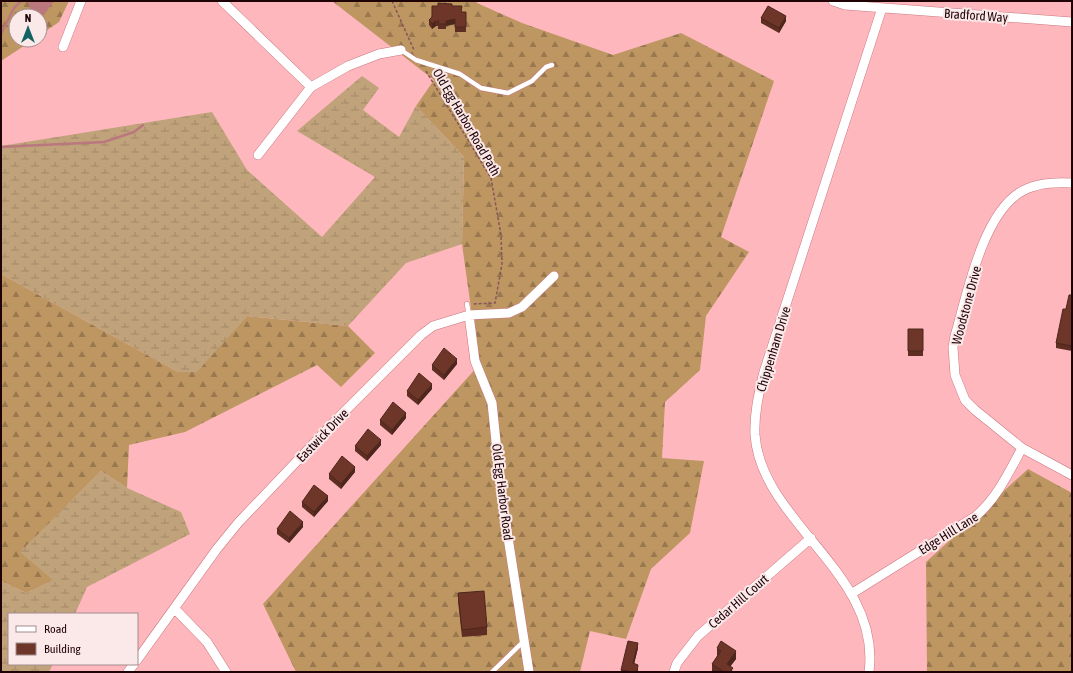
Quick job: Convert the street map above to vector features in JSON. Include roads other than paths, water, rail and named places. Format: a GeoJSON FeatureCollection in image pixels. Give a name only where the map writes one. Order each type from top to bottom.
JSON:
{"type":"FeatureCollection","features":[{"type":"Feature","properties":{"kind":"street"},"geometry":{"type":"LineString","coordinates":[[62,46],[81,1]]}},
{"type":"Feature","properties":{"kind":"street"},"geometry":{"type":"LineString","coordinates":[[222,1],[311,87]]}},
{"type":"Feature","properties":{"kind":"street","name":"Bradford Way"},"geometry":{"type":"LineString","coordinates":[[833,1],[845,5],[1072,22]]}},
{"type":"Feature","properties":{"kind":"street","name":"Chippenham Drive"},"geometry":{"type":"LineString","coordinates":[[869,672],[870,645],[867,630],[851,594],[834,568],[776,493],[763,468],[755,435],[757,400],[764,372],[882,8]]}},
{"type":"Feature","properties":{"kind":"street"},"geometry":{"type":"LineString","coordinates":[[258,155],[311,87],[348,66],[379,54],[400,50]]}},
{"type":"Feature","properties":{"kind":"street","name":"Woodstone Drive"},"geometry":{"type":"LineString","coordinates":[[1072,183],[1055,182],[1029,188],[1018,193],[998,214],[991,226],[976,265],[955,336],[955,374],[965,400],[975,410],[1022,448],[1072,474]]}},
{"type":"Feature","properties":{"kind":"street","name":"Eastwick Drive"},"geometry":{"type":"LineString","coordinates":[[138,659],[216,550],[238,523],[337,419],[415,341],[433,326],[469,316],[509,313],[522,307],[554,276]]}},
{"type":"Feature","properties":{"kind":"street","name":"Old Egg Harbor Road"},"geometry":{"type":"LineString","coordinates":[[469,316],[475,361],[492,403],[502,499],[529,672]]}},
{"type":"Feature","properties":{"kind":"street","name":"Edge Hill Lane"},"geometry":{"type":"LineString","coordinates":[[851,594],[976,516],[986,508],[1002,485],[1022,448]]}},
{"type":"Feature","properties":{"kind":"street","name":"Cedar Hill Court"},"geometry":{"type":"LineString","coordinates":[[674,672],[677,663],[698,636],[811,538]]}},
{"type":"Feature","properties":{"kind":"street"},"geometry":{"type":"LineString","coordinates":[[175,609],[208,642],[226,672]]}},
{"type":"Feature","properties":{"kind":"lane"},"geometry":{"type":"LineString","coordinates":[[400,50],[420,61],[460,74],[481,88],[508,93],[532,81],[546,67],[552,65]]}},
{"type":"Feature","properties":{"kind":"lane"},"geometry":{"type":"LineString","coordinates":[[467,304],[469,316]]}},
{"type":"Feature","properties":{"kind":"lane"},"geometry":{"type":"LineString","coordinates":[[492,672],[524,641]]}},
{"type":"Feature","properties":{"kind":"waterway"},"geometry":{"type":"LineString","coordinates":[[1,34],[14,8],[21,1]]}},
{"type":"Feature","properties":{"kind":"waterway"},"geometry":{"type":"LineString","coordinates":[[1,147],[104,142],[134,132],[143,125]]}}]}
